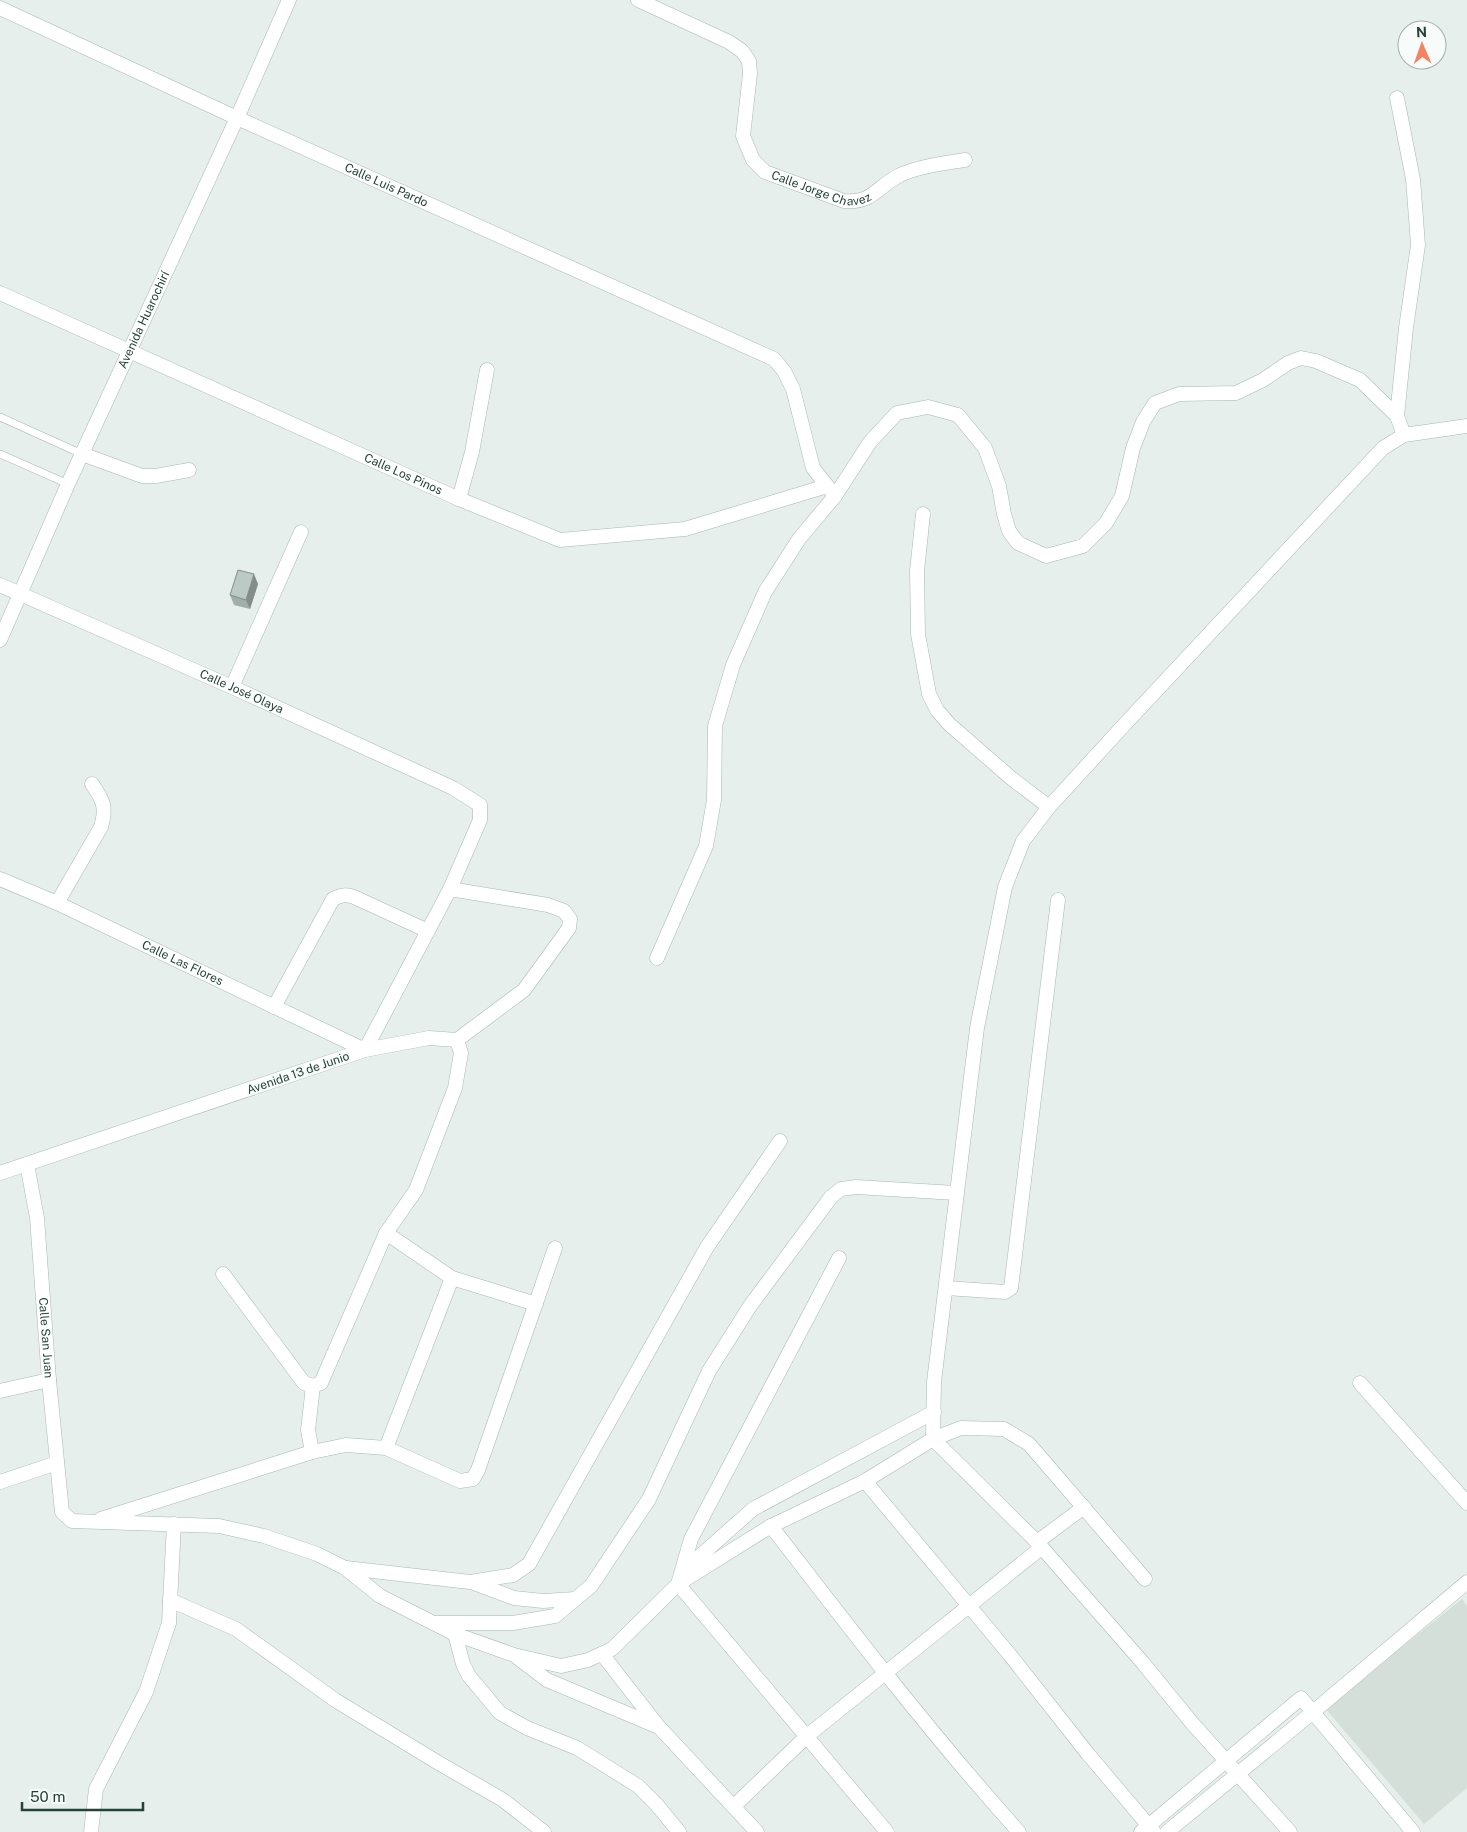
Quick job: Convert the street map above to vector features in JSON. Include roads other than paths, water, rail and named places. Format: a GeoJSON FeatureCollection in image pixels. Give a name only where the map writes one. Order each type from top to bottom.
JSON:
{"type":"FeatureCollection","features":[{"type":"Feature","properties":{"kind":"street","name":"Avenida Huarochirí"},"geometry":{"type":"LineString","coordinates":[[0,640],[68,484],[237,118],[289,0]]}},
{"type":"Feature","properties":{"kind":"street","name":"Calle Jorge Chavez"},"geometry":{"type":"LineString","coordinates":[[638,0],[729,42],[742,51],[749,61],[750,74],[743,136],[753,160],[764,172],[844,201],[857,203],[869,197],[898,176],[932,166],[965,160]]}},
{"type":"Feature","properties":{"kind":"street","name":"Calle Luis Pardo"},"geometry":{"type":"LineString","coordinates":[[0,8],[237,118],[774,359],[784,371],[793,389],[813,468],[831,491]]}},
{"type":"Feature","properties":{"kind":"street"},"geometry":{"type":"LineString","coordinates":[[1397,98],[1413,179],[1418,245],[1406,328],[1397,416]]}},
{"type":"Feature","properties":{"kind":"street","name":"Calle Los Pinos"},"geometry":{"type":"LineString","coordinates":[[0,293],[459,499],[560,540],[685,529],[831,491]]}},
{"type":"Feature","properties":{"kind":"street"},"geometry":{"type":"LineString","coordinates":[[658,958],[706,846],[714,800],[716,726],[733,665],[765,592],[831,491],[870,442],[897,413],[928,407],[958,415],[985,448],[999,486],[1009,531],[1018,543],[1046,556],[1083,546],[1106,523],[1122,496],[1133,448],[1143,422],[1155,403],[1179,394],[1236,394],[1263,380],[1288,362],[1301,358],[1316,361],[1360,380],[1397,416],[1404,435]]}},
{"type":"Feature","properties":{"kind":"street"},"geometry":{"type":"LineString","coordinates":[[459,499],[472,452],[487,370]]}},
{"type":"Feature","properties":{"kind":"street"},"geometry":{"type":"LineString","coordinates":[[1290,1832],[1192,1723],[1039,1545],[934,1439],[934,1382],[956,1193],[977,1028],[1005,887],[1023,841],[1049,807],[1383,448],[1404,435],[1467,426]]}},
{"type":"Feature","properties":{"kind":"street"},"geometry":{"type":"LineString","coordinates":[[82,454],[142,476],[163,475],[189,470]]}},
{"type":"Feature","properties":{"kind":"street"},"geometry":{"type":"LineString","coordinates":[[923,514],[917,571],[918,634],[929,694],[937,710],[949,724],[1011,778],[1049,807]]}},
{"type":"Feature","properties":{"kind":"street"},"geometry":{"type":"LineString","coordinates":[[232,687],[301,532]]}},
{"type":"Feature","properties":{"kind":"street","name":"Calle José Olaya"},"geometry":{"type":"LineString","coordinates":[[0,585],[232,687],[454,788],[480,805]]}},
{"type":"Feature","properties":{"kind":"street"},"geometry":{"type":"LineString","coordinates":[[57,903],[101,826],[104,817],[104,801],[92,784]]}},
{"type":"Feature","properties":{"kind":"street","name":"Avenida 13 de Junio"},"geometry":{"type":"LineString","coordinates":[[0,1173],[365,1050],[450,889],[480,820],[480,805]]}},
{"type":"Feature","properties":{"kind":"street","name":"Calle Las Flores"},"geometry":{"type":"LineString","coordinates":[[0,879],[57,903],[365,1050]]}},
{"type":"Feature","properties":{"kind":"street"},"geometry":{"type":"LineString","coordinates":[[365,1050],[429,1038],[458,1040],[524,990],[545,964],[569,928],[570,919],[564,911],[548,905],[450,889]]}},
{"type":"Feature","properties":{"kind":"street"},"geometry":{"type":"LineString","coordinates":[[274,1007],[333,899],[340,895],[354,897],[428,931]]}},
{"type":"Feature","properties":{"kind":"street"},"geometry":{"type":"LineString","coordinates":[[946,1288],[1005,1292],[1011,1288],[1058,900]]}},
{"type":"Feature","properties":{"kind":"street"},"geometry":{"type":"LineString","coordinates":[[222,1274],[304,1383],[313,1386],[321,1383],[386,1234],[416,1190],[457,1081],[461,1053],[458,1040]]}},
{"type":"Feature","properties":{"kind":"street"},"geometry":{"type":"LineString","coordinates":[[470,1582],[513,1575],[530,1564],[707,1247],[780,1141]]}},
{"type":"Feature","properties":{"kind":"street","name":"Calle San Juan"},"geometry":{"type":"LineString","coordinates":[[27,1164],[38,1218],[49,1380],[62,1512],[72,1521],[90,1522]]}},
{"type":"Feature","properties":{"kind":"street"},"geometry":{"type":"LineString","coordinates":[[432,1623],[513,1623],[556,1616],[590,1586],[649,1499],[708,1371],[750,1306],[831,1197],[841,1189],[856,1187],[956,1193]]}},
{"type":"Feature","properties":{"kind":"street"},"geometry":{"type":"LineString","coordinates":[[386,1234],[452,1278],[536,1304]]}},
{"type":"Feature","properties":{"kind":"street"},"geometry":{"type":"LineString","coordinates":[[90,1522],[312,1452],[346,1446],[386,1448],[460,1480],[473,1479],[478,1470],[555,1248]]}},
{"type":"Feature","properties":{"kind":"street"},"geometry":{"type":"LineString","coordinates":[[678,1584],[691,1539],[839,1258]]}},
{"type":"Feature","properties":{"kind":"street"},"geometry":{"type":"LineString","coordinates":[[386,1448],[452,1278]]}},
{"type":"Feature","properties":{"kind":"street"},"geometry":{"type":"LineString","coordinates":[[0,1391],[49,1380]]}},
{"type":"Feature","properties":{"kind":"street"},"geometry":{"type":"LineString","coordinates":[[1360,1383],[1467,1503]]}},
{"type":"Feature","properties":{"kind":"street"},"geometry":{"type":"LineString","coordinates":[[312,1452],[308,1430],[313,1386]]}},
{"type":"Feature","properties":{"kind":"street"},"geometry":{"type":"LineString","coordinates":[[90,1522],[219,1526],[264,1536],[316,1554],[346,1568],[380,1596],[455,1634],[514,1655],[561,1666],[588,1660],[612,1649],[678,1584],[700,1556],[753,1509],[934,1412]]}},
{"type":"Feature","properties":{"kind":"street"},"geometry":{"type":"LineString","coordinates":[[678,1584],[771,1526],[866,1481],[934,1439],[961,1428],[1004,1429],[1029,1444],[1145,1579]]}},
{"type":"Feature","properties":{"kind":"street"},"geometry":{"type":"LineString","coordinates":[[0,1482],[57,1463]]}},
{"type":"Feature","properties":{"kind":"street"},"geometry":{"type":"LineString","coordinates":[[866,1481],[1010,1655],[1148,1830],[1226,1760],[1301,1698],[1413,1832]]}},
{"type":"Feature","properties":{"kind":"street"},"geometry":{"type":"LineString","coordinates":[[734,1806],[807,1736],[969,1605],[1084,1507]]}},
{"type":"Feature","properties":{"kind":"street"},"geometry":{"type":"LineString","coordinates":[[91,1832],[96,1788],[146,1692],[170,1623],[174,1524]]}},
{"type":"Feature","properties":{"kind":"street"},"geometry":{"type":"LineString","coordinates":[[771,1526],[885,1673],[966,1772],[1019,1832]]}},
{"type":"Feature","properties":{"kind":"street"},"geometry":{"type":"LineString","coordinates":[[346,1568],[470,1582],[514,1598],[543,1600],[575,1599]]}},
{"type":"Feature","properties":{"kind":"street"},"geometry":{"type":"LineString","coordinates":[[1167,1832],[1467,1582]]}},
{"type":"Feature","properties":{"kind":"street"},"geometry":{"type":"LineString","coordinates":[[678,1584],[888,1832]]}},
{"type":"Feature","properties":{"kind":"street"},"geometry":{"type":"LineString","coordinates":[[170,1600],[236,1629],[335,1700],[503,1800],[542,1828],[544,1832]]}},
{"type":"Feature","properties":{"kind":"street"},"geometry":{"type":"LineString","coordinates":[[455,1634],[463,1664],[469,1676],[500,1713],[527,1728],[577,1748],[638,1786],[657,1805],[679,1832]]}},
{"type":"Feature","properties":{"kind":"street"},"geometry":{"type":"LineString","coordinates":[[602,1654],[659,1727],[757,1832]]}},
{"type":"Feature","properties":{"kind":"street"},"geometry":{"type":"LineString","coordinates":[[514,1655],[547,1680],[659,1727]]}},
{"type":"Feature","properties":{"kind":"lane"},"geometry":{"type":"LineString","coordinates":[[0,417],[82,454]]}},
{"type":"Feature","properties":{"kind":"lane"},"geometry":{"type":"LineString","coordinates":[[0,454],[68,484]]}}]}
